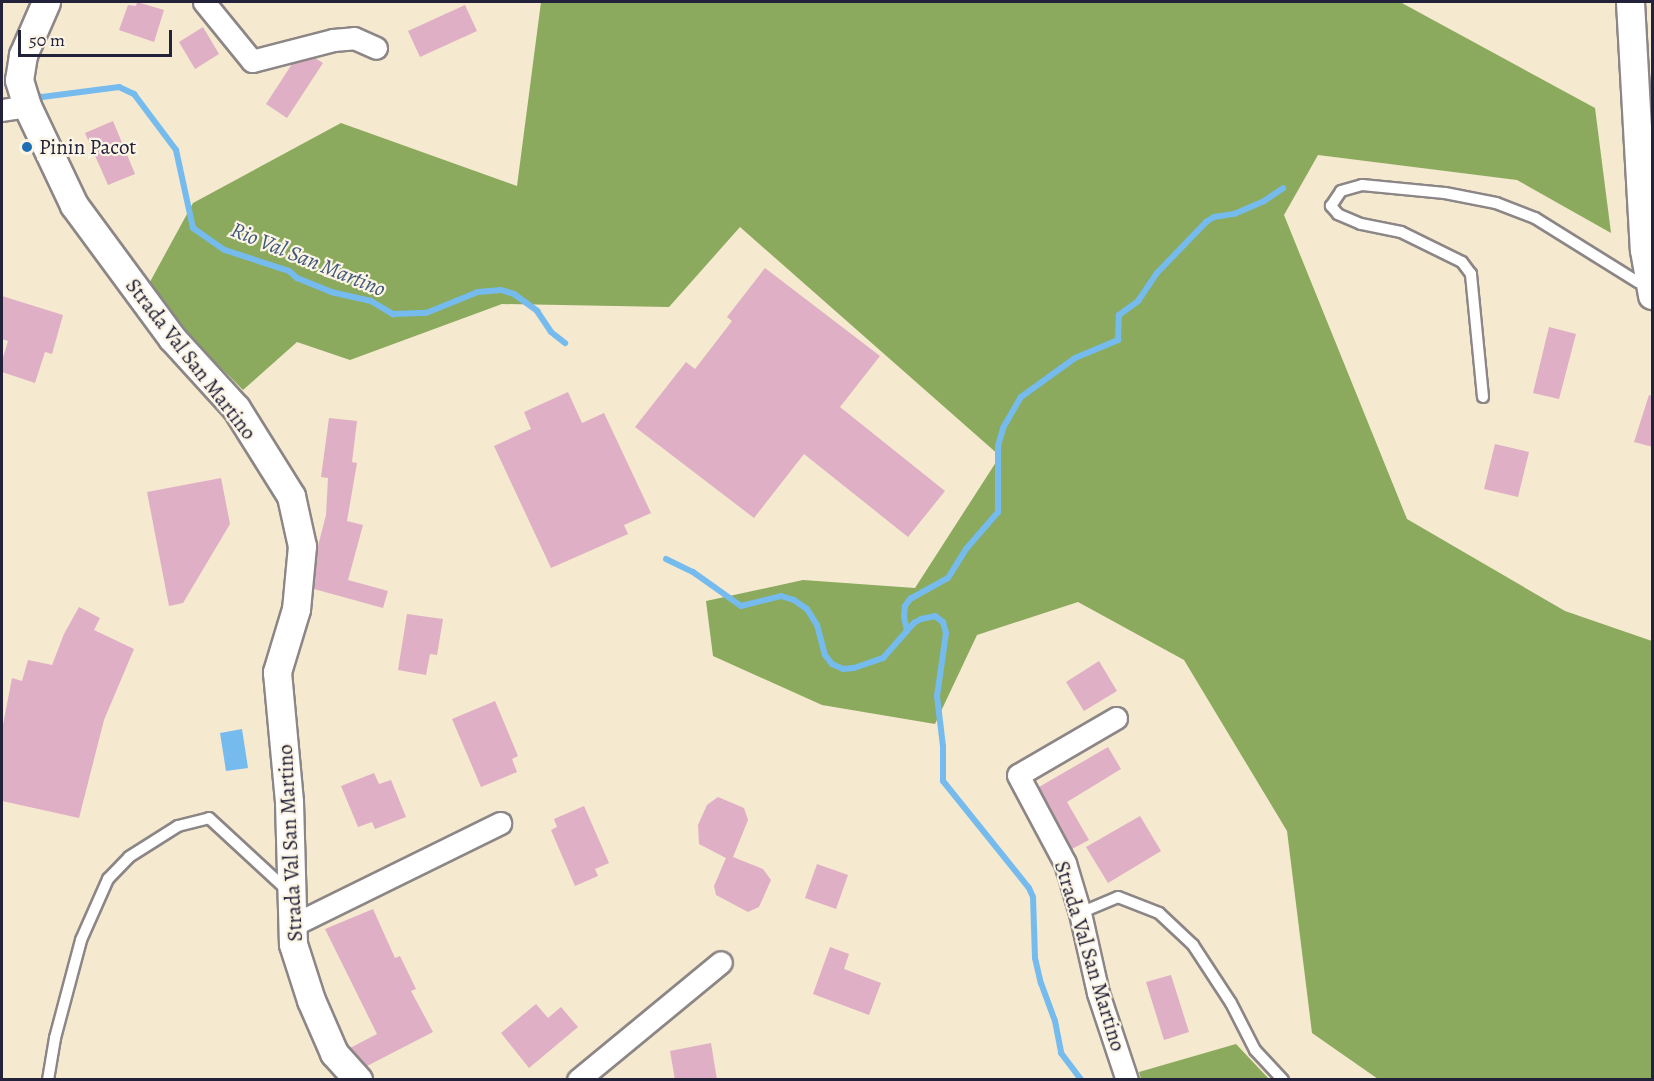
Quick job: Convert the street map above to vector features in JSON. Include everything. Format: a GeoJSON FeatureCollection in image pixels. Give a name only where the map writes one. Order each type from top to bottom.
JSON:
{"type":"FeatureCollection","features":[{"type":"Feature","properties":{"kind":"street","name":"Strada Val San Martino"},"geometry":{"type":"LineString","coordinates":[[44,2],[23,55],[14,108],[74,205],[172,338],[236,408],[291,496],[302,546],[296,609],[277,672],[290,802],[293,944],[311,1000],[334,1053],[358,1080]]}},
{"type":"Feature","properties":{"kind":"street"},"geometry":{"type":"LineString","coordinates":[[204,2],[252,61],[333,40],[354,38],[376,48]]}},
{"type":"Feature","properties":{"kind":"street"},"geometry":{"type":"LineString","coordinates":[[1630,2],[1648,221],[1644,250],[1652,290]]}},
{"type":"Feature","properties":{"kind":"street","name":"Strada Val San Martino"},"geometry":{"type":"LineString","coordinates":[[1116,718],[1018,775],[1065,863],[1080,913],[1098,993],[1127,1080]]}},
{"type":"Feature","properties":{"kind":"street"},"geometry":{"type":"LineString","coordinates":[[293,925],[501,823]]}},
{"type":"Feature","properties":{"kind":"street"},"geometry":{"type":"LineString","coordinates":[[578,1080],[721,962]]}},
{"type":"Feature","properties":{"kind":"lane"},"geometry":{"type":"LineString","coordinates":[[1483,397],[1471,274],[1462,262],[1401,232],[1361,224],[1338,214],[1330,206],[1341,191],[1362,185],[1445,193],[1496,203],[1535,218],[1652,290]]}},
{"type":"Feature","properties":{"kind":"lane"},"geometry":{"type":"LineString","coordinates":[[48,1080],[58,1029],[81,940],[108,879],[129,857],[178,826],[209,819],[292,895]]}},
{"type":"Feature","properties":{"kind":"lane"},"geometry":{"type":"LineString","coordinates":[[1080,913],[1118,897],[1159,913],[1193,945],[1231,1003],[1255,1050],[1283,1080]]}},
{"type":"Feature","properties":{"kind":"green space"},"geometry":{"type":"Polygon","coordinates":[[[541,2],[1400,2],[1595,108],[1611,233],[1517,180],[1318,155],[1284,215],[1407,519],[1565,611],[1652,641],[1652,1079],[1378,1079],[1312,1033],[1287,831],[1184,660],[1078,602],[977,635],[935,724],[822,705],[713,656],[706,601],[803,580],[915,588],[1000,456],[740,227],[669,307],[502,304],[350,360],[297,342],[243,390],[145,291],[193,203],[341,123],[517,186],[541,2]]]}},
{"type":"Feature","properties":{"kind":"green space"},"geometry":{"type":"Polygon","coordinates":[[[1236,1044],[1269,1079],[1141,1079],[1139,1072],[1236,1044]]]}},
{"type":"Feature","properties":{"kind":"water"},"geometry":{"type":"Polygon","coordinates":[[[242,729],[248,768],[226,771],[220,733],[242,729]]]}},
{"type":"Feature","properties":{"kind":"building"},"geometry":{"type":"Polygon","coordinates":[[[137,2],[164,10],[154,42],[119,30],[128,5],[136,6],[137,2]]]}},
{"type":"Feature","properties":{"kind":"building"},"geometry":{"type":"Polygon","coordinates":[[[465,5],[477,31],[420,57],[408,31],[465,5]]]}},
{"type":"Feature","properties":{"kind":"building"},"geometry":{"type":"Polygon","coordinates":[[[203,27],[219,54],[195,69],[179,42],[203,27]]]}},
{"type":"Feature","properties":{"kind":"building"},"geometry":{"type":"Polygon","coordinates":[[[315,58],[323,63],[287,118],[266,104],[292,64],[315,58]]]}},
{"type":"Feature","properties":{"kind":"building"},"geometry":{"type":"Polygon","coordinates":[[[113,121],[135,174],[108,185],[85,133],[113,121]]]}},
{"type":"Feature","properties":{"kind":"building"},"geometry":{"type":"Polygon","coordinates":[[[765,268],[880,356],[840,407],[945,491],[908,537],[804,454],[754,518],[635,427],[686,362],[695,369],[732,321],[727,317],[765,268]]]}},
{"type":"Feature","properties":{"kind":"building"},"geometry":{"type":"Polygon","coordinates":[[[2,296],[63,315],[52,354],[45,352],[35,383],[2,372],[2,361],[8,341],[2,339],[2,296]]]}},
{"type":"Feature","properties":{"kind":"building"},"geometry":{"type":"Polygon","coordinates":[[[1549,327],[1576,334],[1559,399],[1533,393],[1549,327]]]}},
{"type":"Feature","properties":{"kind":"building"},"geometry":{"type":"Polygon","coordinates":[[[568,392],[582,423],[604,413],[651,513],[624,525],[628,534],[551,568],[494,446],[531,429],[524,412],[568,392]]]}},
{"type":"Feature","properties":{"kind":"building"},"geometry":{"type":"Polygon","coordinates":[[[1649,395],[1653,396],[1653,447],[1634,442],[1649,395]]]}},
{"type":"Feature","properties":{"kind":"building"},"geometry":{"type":"Polygon","coordinates":[[[329,418],[357,421],[352,462],[357,463],[347,521],[363,525],[348,580],[388,591],[383,608],[314,589],[318,546],[326,515],[328,478],[321,477],[329,418]]]}},
{"type":"Feature","properties":{"kind":"building"},"geometry":{"type":"Polygon","coordinates":[[[1495,444],[1529,452],[1518,497],[1484,489],[1495,444]]]}},
{"type":"Feature","properties":{"kind":"building"},"geometry":{"type":"Polygon","coordinates":[[[221,478],[230,524],[183,603],[169,606],[147,492],[221,478]]]}},
{"type":"Feature","properties":{"kind":"building"},"geometry":{"type":"Polygon","coordinates":[[[79,607],[100,618],[94,630],[134,649],[104,720],[79,818],[2,801],[2,730],[12,678],[22,681],[28,660],[52,665],[64,634],[79,607]]]}},
{"type":"Feature","properties":{"kind":"building"},"geometry":{"type":"Polygon","coordinates":[[[407,614],[443,619],[437,655],[430,654],[426,675],[398,670],[407,614]]]}},
{"type":"Feature","properties":{"kind":"building"},"geometry":{"type":"Polygon","coordinates":[[[1099,661],[1117,691],[1084,711],[1066,682],[1099,661]]]}},
{"type":"Feature","properties":{"kind":"building"},"geometry":{"type":"Polygon","coordinates":[[[495,701],[518,756],[512,759],[517,772],[481,787],[452,719],[495,701]]]}},
{"type":"Feature","properties":{"kind":"building"},"geometry":{"type":"Polygon","coordinates":[[[1108,747],[1121,769],[1067,802],[1089,840],[1072,849],[1039,787],[1108,747]]]}},
{"type":"Feature","properties":{"kind":"building"},"geometry":{"type":"Polygon","coordinates":[[[374,773],[379,784],[391,780],[406,817],[375,829],[372,822],[358,827],[341,786],[374,773]]]}},
{"type":"Feature","properties":{"kind":"building"},"geometry":{"type":"Polygon","coordinates":[[[718,797],[744,808],[748,820],[733,857],[763,869],[771,880],[759,907],[748,912],[716,895],[714,886],[726,858],[699,844],[698,825],[707,805],[718,797]]]}},
{"type":"Feature","properties":{"kind":"building"},"geometry":{"type":"Polygon","coordinates":[[[584,806],[609,863],[595,869],[598,876],[575,886],[551,830],[557,827],[554,819],[584,806]]]}},
{"type":"Feature","properties":{"kind":"building"},"geometry":{"type":"Polygon","coordinates":[[[1140,816],[1161,851],[1108,883],[1086,847],[1140,816]]]}},
{"type":"Feature","properties":{"kind":"building"},"geometry":{"type":"Polygon","coordinates":[[[817,864],[848,875],[836,909],[805,898],[817,864]]]}},
{"type":"Feature","properties":{"kind":"building"},"geometry":{"type":"Polygon","coordinates":[[[373,909],[395,958],[400,956],[416,989],[411,991],[433,1032],[367,1066],[350,1048],[377,1034],[325,929],[373,909]]]}},
{"type":"Feature","properties":{"kind":"building"},"geometry":{"type":"Polygon","coordinates":[[[830,947],[849,954],[844,969],[881,983],[869,1015],[813,994],[830,947]]]}},
{"type":"Feature","properties":{"kind":"building"},"geometry":{"type":"Polygon","coordinates":[[[1171,975],[1189,1032],[1164,1040],[1146,982],[1171,975]]]}},
{"type":"Feature","properties":{"kind":"building"},"geometry":{"type":"Polygon","coordinates":[[[536,1004],[548,1018],[561,1007],[578,1027],[529,1068],[501,1033],[536,1004]]]}},
{"type":"Feature","properties":{"kind":"building"},"geometry":{"type":"Polygon","coordinates":[[[711,1043],[717,1080],[675,1080],[670,1051],[711,1043]]]}},
{"type":"Feature","properties":{"kind":"waterway","name":"Rio Val San Martino"},"geometry":{"type":"LineString","coordinates":[[31,94],[42,97],[119,87],[134,94],[176,150],[193,228],[225,250],[289,271],[297,278],[331,292],[371,301],[393,314],[426,313],[478,292],[501,290],[514,294],[537,311],[551,332],[565,343]]}},
{"type":"Feature","properties":{"kind":"waterway"},"geometry":{"type":"LineString","coordinates":[[907,631],[904,617],[905,606],[910,599],[948,578],[966,549],[998,512],[998,446],[1003,428],[1021,397],[1075,358],[1118,340],[1119,315],[1138,301],[1157,273],[1206,222],[1214,217],[1234,214],[1264,201],[1283,188]]}},
{"type":"Feature","properties":{"kind":"waterway","name":"Rio Val San Martino"},"geometry":{"type":"LineString","coordinates":[[666,559],[693,572],[741,606],[781,596],[794,600],[807,609],[817,625],[825,655],[832,664],[843,669],[854,668],[883,658],[914,623],[921,619],[935,616],[943,622],[946,633],[937,696],[943,746],[943,781],[1029,888],[1033,897],[1035,958],[1041,983],[1055,1021],[1061,1053],[1081,1080]]}},
{"type":"Feature","properties":{"kind":"place","name":"Pinin Pacot"},"geometry":{"type":"Point","coordinates":[27,147]}}]}
